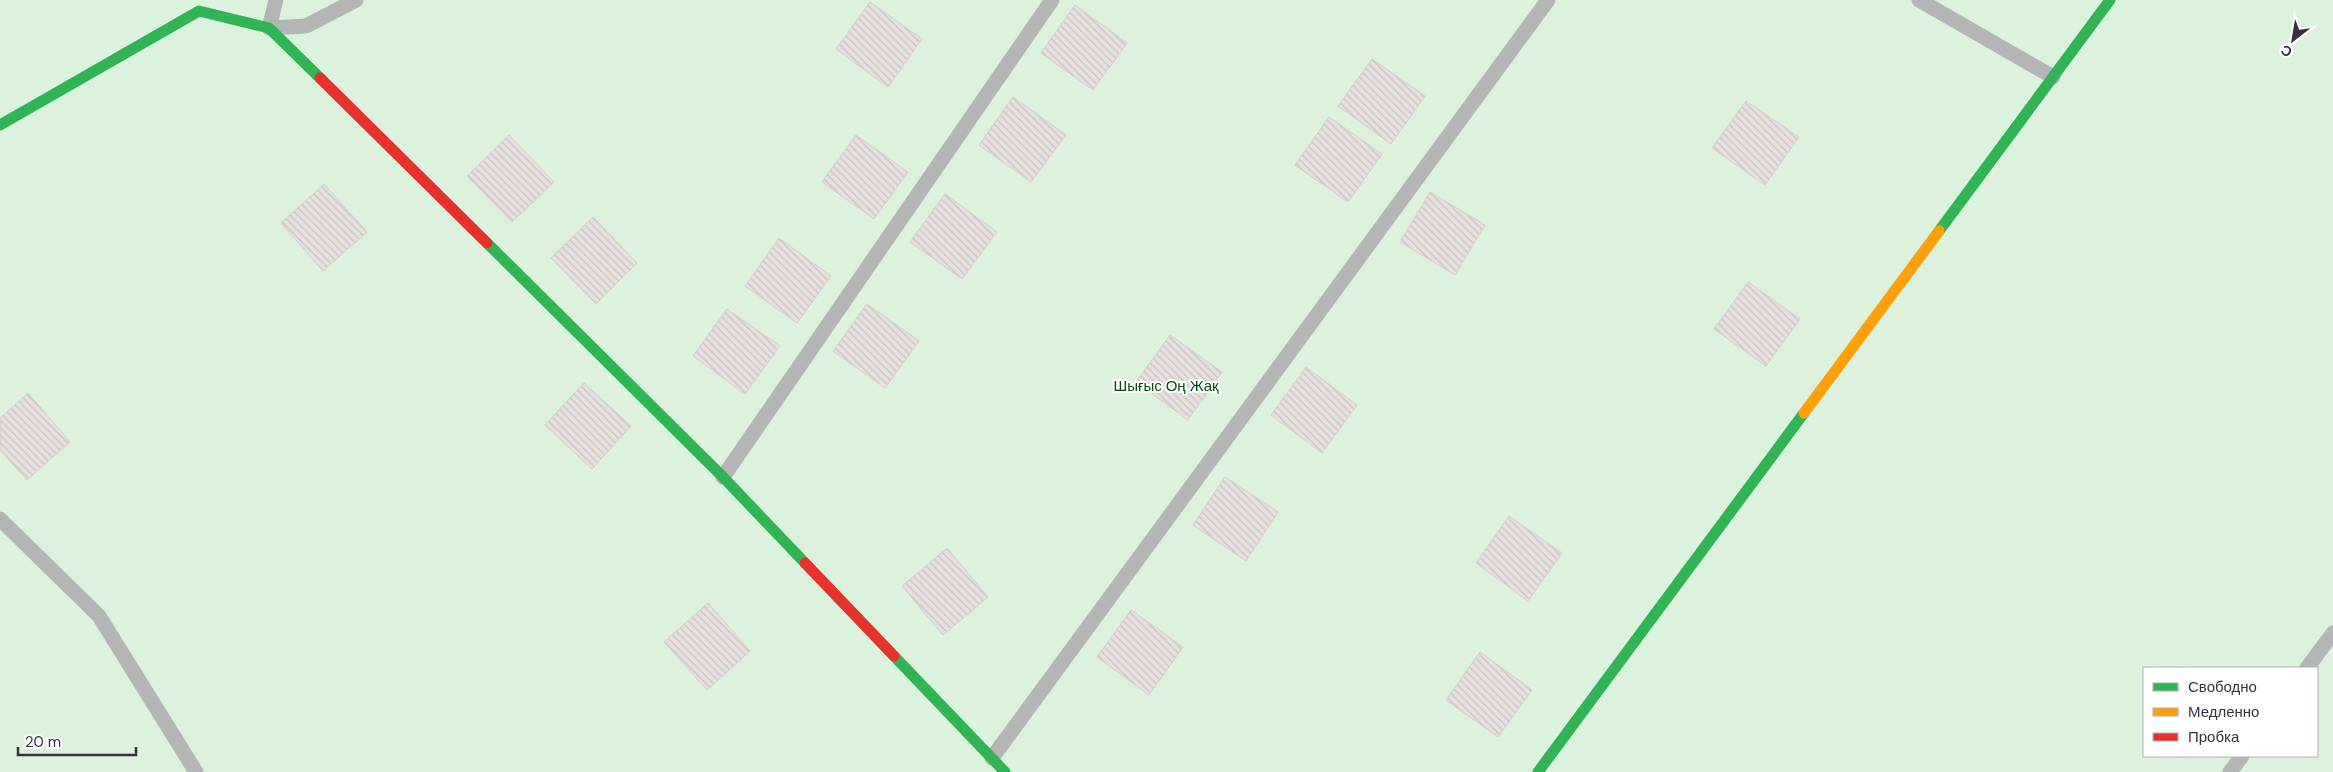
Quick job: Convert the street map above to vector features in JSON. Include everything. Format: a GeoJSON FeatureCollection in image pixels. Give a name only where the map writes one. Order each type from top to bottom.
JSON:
{"type":"FeatureCollection","features":[{"type":"Feature","properties":{"kind":"street"},"geometry":{"type":"LineString","coordinates":[[1538,772],[2110,0]]}},
{"type":"Feature","properties":{"kind":"street"},"geometry":{"type":"LineString","coordinates":[[0,125],[199,11],[269,28],[722,477],[1004,772]]}},
{"type":"Feature","properties":{"kind":"lane"},"geometry":{"type":"LineString","coordinates":[[276,0],[269,28],[306,26],[356,0]]}},
{"type":"Feature","properties":{"kind":"lane"},"geometry":{"type":"LineString","coordinates":[[722,477],[1052,0]]}},
{"type":"Feature","properties":{"kind":"lane"},"geometry":{"type":"LineString","coordinates":[[992,758],[1548,0]]}},
{"type":"Feature","properties":{"kind":"lane"},"geometry":{"type":"LineString","coordinates":[[1919,0],[2052,77]]}},
{"type":"Feature","properties":{"kind":"lane"},"geometry":{"type":"LineString","coordinates":[[0,519],[98,616],[196,772]]}},
{"type":"Feature","properties":{"kind":"lane"},"geometry":{"type":"LineString","coordinates":[[2308,667],[2333,633]]}},
{"type":"Feature","properties":{"kind":"lane"},"geometry":{"type":"LineString","coordinates":[[2230,772],[2241,757]]}},
{"type":"Feature","properties":{"kind":"green space","name":"Шығыс Оң Жақ"},"geometry":{"type":"Polygon","coordinates":[[[0,0],[2333,0],[2333,772],[0,772],[0,0]]]}},
{"type":"Feature","properties":{"kind":"building"},"geometry":{"type":"Polygon","coordinates":[[[870,2],[922,39],[888,87],[836,49],[870,2]]]}},
{"type":"Feature","properties":{"kind":"building"},"geometry":{"type":"Polygon","coordinates":[[[1075,5],[1127,43],[1093,90],[1041,53],[1075,5]]]}},
{"type":"Feature","properties":{"kind":"building"},"geometry":{"type":"Polygon","coordinates":[[[1372,59],[1425,96],[1391,144],[1338,106],[1372,59]]]}},
{"type":"Feature","properties":{"kind":"building"},"geometry":{"type":"Polygon","coordinates":[[[1013,97],[1066,135],[1031,182],[979,145],[1013,97]]]}},
{"type":"Feature","properties":{"kind":"building"},"geometry":{"type":"Polygon","coordinates":[[[1746,101],[1799,137],[1765,185],[1712,148],[1746,101]]]}},
{"type":"Feature","properties":{"kind":"building"},"geometry":{"type":"Polygon","coordinates":[[[1329,117],[1382,154],[1348,202],[1295,165],[1329,117]]]}},
{"type":"Feature","properties":{"kind":"building"},"geometry":{"type":"Polygon","coordinates":[[[509,135],[554,182],[512,222],[467,176],[509,135]]]}},
{"type":"Feature","properties":{"kind":"building"},"geometry":{"type":"Polygon","coordinates":[[[856,135],[908,172],[874,219],[822,182],[856,135]]]}},
{"type":"Feature","properties":{"kind":"building"},"geometry":{"type":"Polygon","coordinates":[[[324,184],[367,232],[323,271],[281,223],[324,184]]]}},
{"type":"Feature","properties":{"kind":"building"},"geometry":{"type":"Polygon","coordinates":[[[1430,192],[1485,225],[1455,275],[1400,242],[1430,192]]]}},
{"type":"Feature","properties":{"kind":"building"},"geometry":{"type":"Polygon","coordinates":[[[945,194],[997,232],[962,279],[910,242],[945,194]]]}},
{"type":"Feature","properties":{"kind":"building"},"geometry":{"type":"Polygon","coordinates":[[[593,217],[637,263],[596,304],[551,258],[593,217]]]}},
{"type":"Feature","properties":{"kind":"building"},"geometry":{"type":"Polygon","coordinates":[[[779,238],[831,276],[797,323],[745,286],[779,238]]]}},
{"type":"Feature","properties":{"kind":"building"},"geometry":{"type":"Polygon","coordinates":[[[1748,282],[1800,319],[1766,366],[1714,329],[1748,282]]]}},
{"type":"Feature","properties":{"kind":"building"},"geometry":{"type":"Polygon","coordinates":[[[867,304],[919,341],[885,388],[833,351],[867,304]]]}},
{"type":"Feature","properties":{"kind":"building"},"geometry":{"type":"Polygon","coordinates":[[[727,309],[780,346],[745,394],[693,356],[727,309]]]}},
{"type":"Feature","properties":{"kind":"building"},"geometry":{"type":"Polygon","coordinates":[[[1170,335],[1222,372],[1188,420],[1136,382],[1170,335]]]}},
{"type":"Feature","properties":{"kind":"building"},"geometry":{"type":"Polygon","coordinates":[[[1306,367],[1357,405],[1322,453],[1271,415],[1306,367]]]}},
{"type":"Feature","properties":{"kind":"building"},"geometry":{"type":"Polygon","coordinates":[[[584,383],[631,426],[592,469],[545,425],[584,383]]]}},
{"type":"Feature","properties":{"kind":"building"},"geometry":{"type":"Polygon","coordinates":[[[28,393],[70,442],[27,480],[0,450],[0,418],[28,393]]]}},
{"type":"Feature","properties":{"kind":"building"},"geometry":{"type":"Polygon","coordinates":[[[1225,477],[1278,512],[1246,561],[1193,525],[1225,477]]]}},
{"type":"Feature","properties":{"kind":"building"},"geometry":{"type":"Polygon","coordinates":[[[1509,516],[1562,553],[1528,601],[1476,563],[1509,516]]]}},
{"type":"Feature","properties":{"kind":"building"},"geometry":{"type":"Polygon","coordinates":[[[947,548],[988,597],[943,635],[902,586],[947,548]]]}},
{"type":"Feature","properties":{"kind":"building"},"geometry":{"type":"Polygon","coordinates":[[[708,603],[750,651],[707,690],[664,642],[708,603]]]}},
{"type":"Feature","properties":{"kind":"building"},"geometry":{"type":"Polygon","coordinates":[[[1131,610],[1183,647],[1149,695],[1097,657],[1131,610]]]}},
{"type":"Feature","properties":{"kind":"building"},"geometry":{"type":"Polygon","coordinates":[[[1480,652],[1532,690],[1498,737],[1446,700],[1480,652]]]}},
{"type":"Feature","properties":{"kind":"traffic: fast"},"geometry":{"type":"LineString","coordinates":[[1939,231],[2110,0]]}},
{"type":"Feature","properties":{"kind":"traffic: fast"},"geometry":{"type":"LineString","coordinates":[[0,125],[199,11],[269,28],[320,78]]}},
{"type":"Feature","properties":{"kind":"traffic: fast"},"geometry":{"type":"LineString","coordinates":[[487,243],[723,477],[805,563]]}},
{"type":"Feature","properties":{"kind":"traffic: fast"},"geometry":{"type":"LineString","coordinates":[[1538,772],[1804,413]]}},
{"type":"Feature","properties":{"kind":"traffic: fast"},"geometry":{"type":"LineString","coordinates":[[894,656],[1005,772]]}},
{"type":"Feature","properties":{"kind":"traffic: slow"},"geometry":{"type":"LineString","coordinates":[[1804,413],[1939,231]]}},
{"type":"Feature","properties":{"kind":"traffic: jam"},"geometry":{"type":"LineString","coordinates":[[320,78],[487,243]]}},
{"type":"Feature","properties":{"kind":"traffic: jam"},"geometry":{"type":"LineString","coordinates":[[805,563],[894,656]]}}]}
